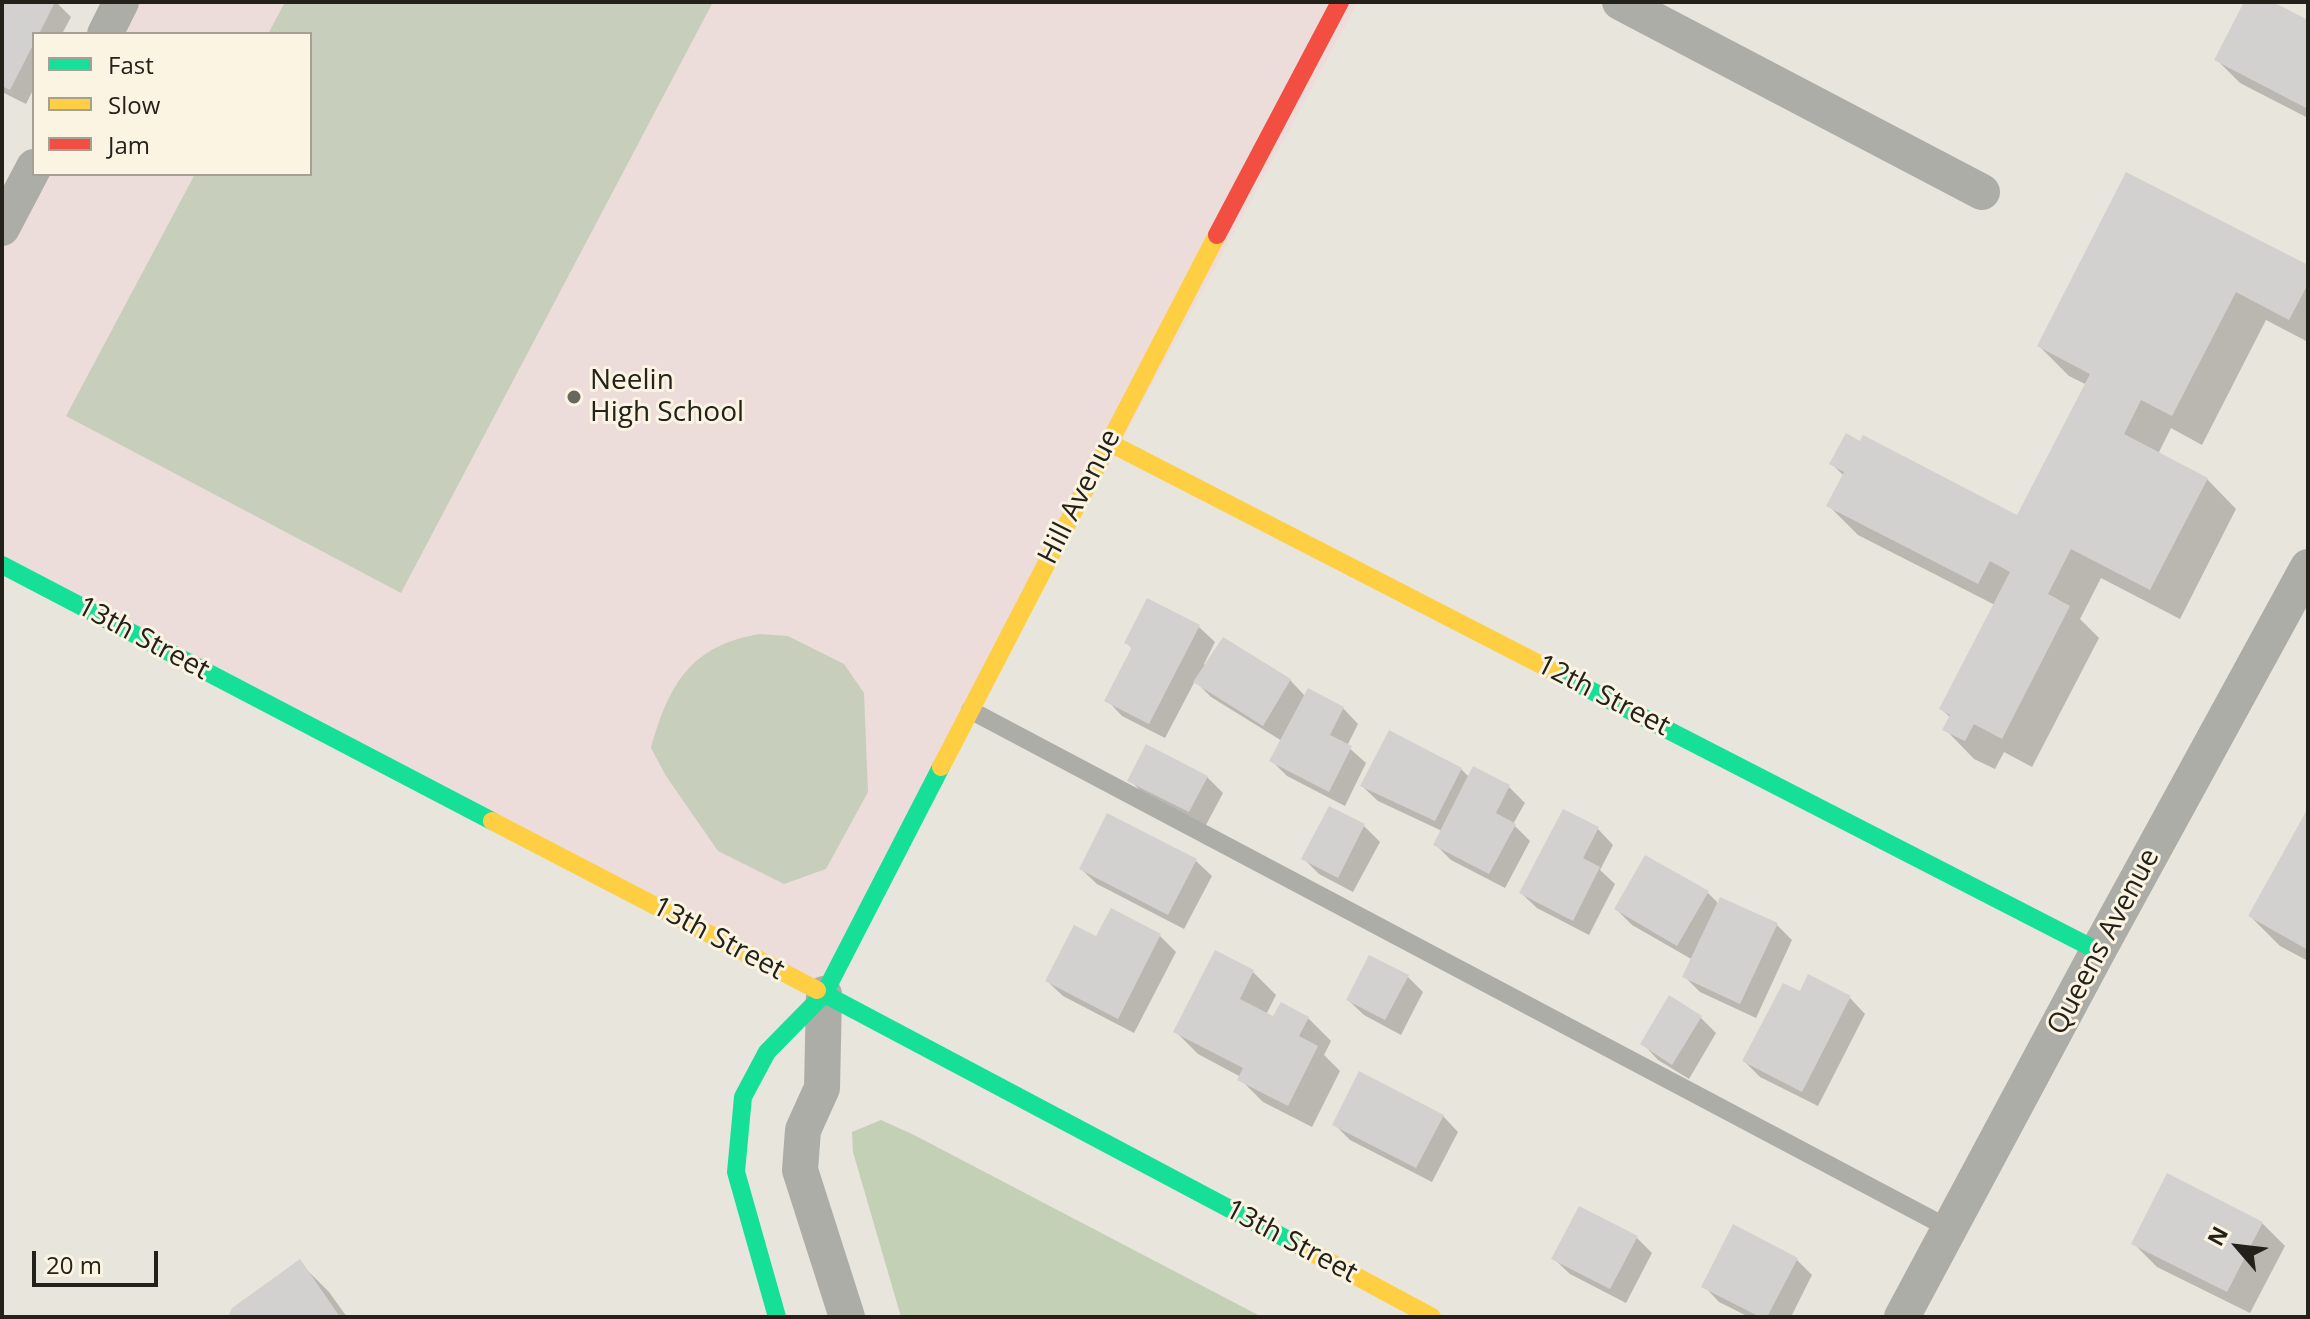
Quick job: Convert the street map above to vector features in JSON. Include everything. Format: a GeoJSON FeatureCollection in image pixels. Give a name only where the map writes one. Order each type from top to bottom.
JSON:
{"type":"FeatureCollection","features":[{"type":"Feature","properties":{"kind":"street"},"geometry":{"type":"LineString","coordinates":[[106,32],[121,2]]}},
{"type":"Feature","properties":{"kind":"street","name":"Hill Avenue"},"geometry":{"type":"LineString","coordinates":[[777,1317],[736,1172],[743,1097],[767,1052],[824,994],[1108,442],[1340,2]]}},
{"type":"Feature","properties":{"kind":"street"},"geometry":{"type":"LineString","coordinates":[[1620,2],[1982,192]]}},
{"type":"Feature","properties":{"kind":"street"},"geometry":{"type":"LineString","coordinates":[[7,208],[32,170]]}},
{"type":"Feature","properties":{"kind":"street","name":"12th Street"},"geometry":{"type":"LineString","coordinates":[[1108,442],[2098,951]]}},
{"type":"Feature","properties":{"kind":"street","name":"13th Street"},"geometry":{"type":"LineString","coordinates":[[2,565],[824,994],[1432,1317]]}},
{"type":"Feature","properties":{"kind":"street","name":"Queens Avenue"},"geometry":{"type":"LineString","coordinates":[[1902,1317],[2308,569]]}},
{"type":"Feature","properties":{"kind":"street"},"geometry":{"type":"LineString","coordinates":[[824,994],[822,1088],[803,1130],[800,1170],[847,1317]]}},
{"type":"Feature","properties":{"kind":"lane"},"geometry":{"type":"LineString","coordinates":[[970,710],[1950,1229]]}},
{"type":"Feature","properties":{"kind":"shaded area","name":"Neelin High School"},"geometry":{"type":"Polygon","coordinates":[[[122,2],[1358,2],[824,994],[2,565],[2,229],[33,176],[312,176],[312,32],[106,32],[122,2]]]}},
{"type":"Feature","properties":{"kind":"green space"},"geometry":{"type":"Polygon","coordinates":[[[285,2],[713,2],[401,593],[66,416],[194,176],[312,176],[312,32],[269,32],[285,2]]]}},
{"type":"Feature","properties":{"kind":"green space"},"geometry":{"type":"Polygon","coordinates":[[[760,634],[788,636],[844,664],[864,693],[868,792],[826,869],[784,884],[718,851],[666,776],[651,748],[666,705],[686,671],[716,647],[760,634]]]}},
{"type":"Feature","properties":{"kind":"green space"},"geometry":{"type":"Polygon","coordinates":[[[881,1120],[1262,1317],[901,1317],[853,1152],[852,1132],[881,1120]]]}},
{"type":"Feature","properties":{"kind":"building"},"geometry":{"type":"Polygon","coordinates":[[[2,2],[55,2],[40,32],[32,32],[32,47],[10,90],[2,86],[2,2]]]}},
{"type":"Feature","properties":{"kind":"building"},"geometry":{"type":"Polygon","coordinates":[[[2244,2],[2273,2],[2308,20],[2308,109],[2214,60],[2244,2]]]}},
{"type":"Feature","properties":{"kind":"building"},"geometry":{"type":"Polygon","coordinates":[[[2126,172],[2308,265],[2308,284],[2289,320],[2236,292],[2172,416],[2141,400],[2124,434],[2208,478],[2150,590],[2071,549],[2048,594],[2070,606],[2002,739],[1974,724],[1965,741],[1942,730],[1950,715],[1939,709],[2010,572],[1990,561],[1978,584],[1826,506],[1844,472],[1829,464],[1846,433],[1860,441],[1863,435],[2017,515],[2090,374],[2037,346],[2126,172]]]}},
{"type":"Feature","properties":{"kind":"building"},"geometry":{"type":"Polygon","coordinates":[[[1147,598],[1200,625],[1149,724],[1104,701],[1132,647],[1124,643],[1147,598]]]}},
{"type":"Feature","properties":{"kind":"building"},"geometry":{"type":"Polygon","coordinates":[[[1223,637],[1291,679],[1263,726],[1193,682],[1223,637]]]}},
{"type":"Feature","properties":{"kind":"building"},"geometry":{"type":"Polygon","coordinates":[[[1308,688],[1344,707],[1330,735],[1352,746],[1329,792],[1269,761],[1308,688]]]}},
{"type":"Feature","properties":{"kind":"building"},"geometry":{"type":"Polygon","coordinates":[[[1389,730],[1462,768],[1435,821],[1360,786],[1389,730]]]}},
{"type":"Feature","properties":{"kind":"building"},"geometry":{"type":"Polygon","coordinates":[[[1146,744],[1208,776],[1189,812],[1127,781],[1146,744]]]}},
{"type":"Feature","properties":{"kind":"building"},"geometry":{"type":"Polygon","coordinates":[[[1473,766],[1510,785],[1496,813],[1516,824],[1489,874],[1433,845],[1473,766]]]}},
{"type":"Feature","properties":{"kind":"building"},"geometry":{"type":"Polygon","coordinates":[[[1329,806],[1365,824],[1338,878],[1301,859],[1329,806]]]}},
{"type":"Feature","properties":{"kind":"building"},"geometry":{"type":"Polygon","coordinates":[[[2308,808],[2308,950],[2248,916],[2308,808]]]}},
{"type":"Feature","properties":{"kind":"building"},"geometry":{"type":"Polygon","coordinates":[[[1563,809],[1599,827],[1583,858],[1600,867],[1573,921],[1519,893],[1563,809]]]}},
{"type":"Feature","properties":{"kind":"building"},"geometry":{"type":"Polygon","coordinates":[[[1107,813],[1197,859],[1168,915],[1079,869],[1107,813]]]}},
{"type":"Feature","properties":{"kind":"building"},"geometry":{"type":"Polygon","coordinates":[[[1645,855],[1709,891],[1677,946],[1614,909],[1645,855]]]}},
{"type":"Feature","properties":{"kind":"building"},"geometry":{"type":"Polygon","coordinates":[[[1720,897],[1778,923],[1740,1004],[1682,977],[1720,897]]]}},
{"type":"Feature","properties":{"kind":"building"},"geometry":{"type":"Polygon","coordinates":[[[1111,908],[1161,934],[1118,1019],[1045,981],[1074,925],[1096,936],[1111,908]]]}},
{"type":"Feature","properties":{"kind":"building"},"geometry":{"type":"Polygon","coordinates":[[[1215,950],[1254,970],[1240,999],[1273,1016],[1281,1002],[1309,1017],[1299,1036],[1318,1046],[1288,1106],[1237,1080],[1243,1068],[1173,1032],[1215,950]]]}},
{"type":"Feature","properties":{"kind":"building"},"geometry":{"type":"Polygon","coordinates":[[[1369,955],[1409,975],[1385,1020],[1346,1000],[1369,955]]]}},
{"type":"Feature","properties":{"kind":"building"},"geometry":{"type":"Polygon","coordinates":[[[1808,974],[1851,996],[1802,1092],[1742,1061],[1783,983],[1800,991],[1808,974]]]}},
{"type":"Feature","properties":{"kind":"building"},"geometry":{"type":"Polygon","coordinates":[[[1669,995],[1702,1016],[1672,1065],[1640,1044],[1669,995]]]}},
{"type":"Feature","properties":{"kind":"building"},"geometry":{"type":"Polygon","coordinates":[[[1359,1071],[1444,1115],[1416,1168],[1332,1125],[1359,1071]]]}},
{"type":"Feature","properties":{"kind":"building"},"geometry":{"type":"Polygon","coordinates":[[[2167,1173],[2263,1222],[2227,1292],[2131,1244],[2167,1173]]]}},
{"type":"Feature","properties":{"kind":"building"},"geometry":{"type":"Polygon","coordinates":[[[1579,1206],[1638,1236],[1610,1289],[1551,1259],[1579,1206]]]}},
{"type":"Feature","properties":{"kind":"building"},"geometry":{"type":"Polygon","coordinates":[[[1733,1224],[1798,1258],[1767,1317],[1760,1317],[1701,1287],[1733,1224]]]}},
{"type":"Feature","properties":{"kind":"building"},"geometry":{"type":"Polygon","coordinates":[[[300,1259],[340,1317],[228,1317],[232,1308],[300,1259]]]}},
{"type":"Feature","properties":{"kind":"traffic: fast"},"geometry":{"type":"LineString","coordinates":[[2,565],[492,821]]}},
{"type":"Feature","properties":{"kind":"traffic: fast"},"geometry":{"type":"LineString","coordinates":[[1553,671],[2098,951]]}},
{"type":"Feature","properties":{"kind":"traffic: fast"},"geometry":{"type":"LineString","coordinates":[[777,1317],[736,1172],[743,1097],[767,1052],[824,994],[941,767]]}},
{"type":"Feature","properties":{"kind":"traffic: fast"},"geometry":{"type":"LineString","coordinates":[[817,990],[1311,1252]]}},
{"type":"Feature","properties":{"kind":"traffic: slow"},"geometry":{"type":"LineString","coordinates":[[941,767],[1217,235]]}},
{"type":"Feature","properties":{"kind":"traffic: slow"},"geometry":{"type":"LineString","coordinates":[[1108,442],[1553,671]]}},
{"type":"Feature","properties":{"kind":"traffic: slow"},"geometry":{"type":"LineString","coordinates":[[492,821],[817,990]]}},
{"type":"Feature","properties":{"kind":"traffic: slow"},"geometry":{"type":"LineString","coordinates":[[1311,1252],[1432,1317]]}},
{"type":"Feature","properties":{"kind":"traffic: jam"},"geometry":{"type":"LineString","coordinates":[[1217,235],[1340,2]]}},
{"type":"Feature","properties":{"kind":"place","name":"Neelin High School"},"geometry":{"type":"Point","coordinates":[574,397]}}]}
